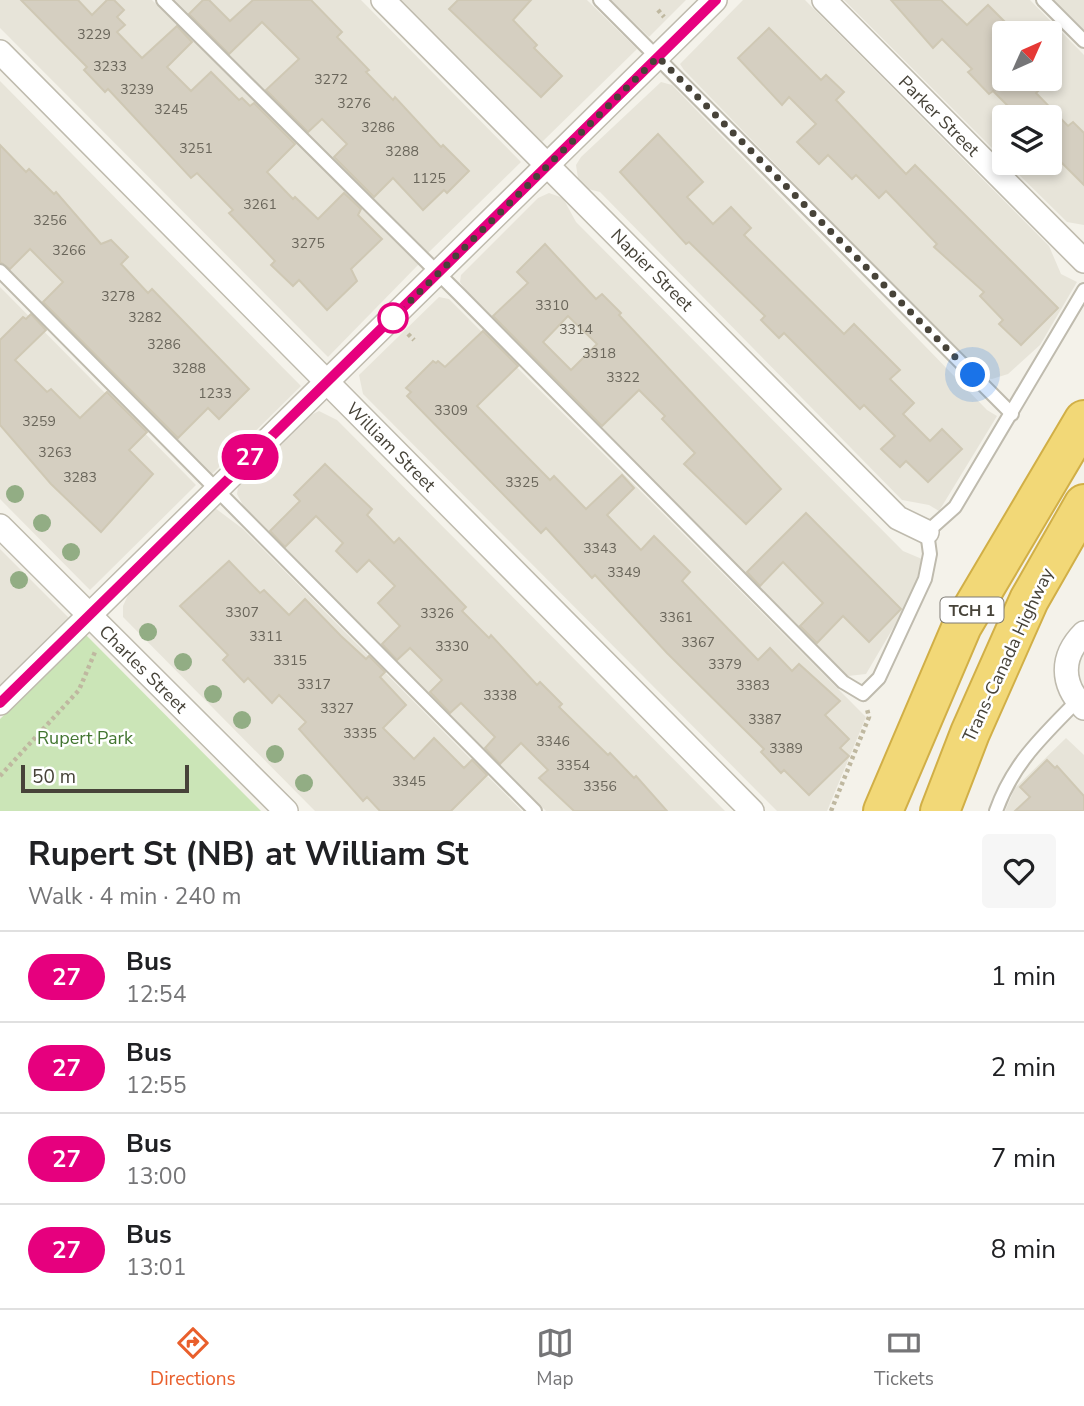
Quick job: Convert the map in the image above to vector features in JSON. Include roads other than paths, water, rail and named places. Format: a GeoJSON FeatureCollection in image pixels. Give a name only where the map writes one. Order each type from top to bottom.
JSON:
{"type":"FeatureCollection","features":[{"type":"Feature","properties":{"kind":"highway","name":"TCH 1"},"geometry":{"type":"LineString","coordinates":[[883,811],[962,626],[1084,420]]}},
{"type":"Feature","properties":{"kind":"highway","name":"Trans-Canada Highway"},"geometry":{"type":"LineString","coordinates":[[940,811],[970,733],[1029,600],[1084,504]]}},
{"type":"Feature","properties":{"kind":"street","name":"Napier Street"},"geometry":{"type":"LineString","coordinates":[[383,0],[898,518],[927,532]]}},
{"type":"Feature","properties":{"kind":"street"},"geometry":{"type":"LineString","coordinates":[[0,703],[715,0]]}},
{"type":"Feature","properties":{"kind":"street","name":"Parker Street"},"geometry":{"type":"LineString","coordinates":[[824,0],[1084,261]]}},
{"type":"Feature","properties":{"kind":"street","name":"William Street"},"geometry":{"type":"LineString","coordinates":[[0,52],[752,811]]}},
{"type":"Feature","properties":{"kind":"street","name":"Charles Street"},"geometry":{"type":"LineString","coordinates":[[0,526],[286,811]]}},
{"type":"Feature","properties":{"kind":"street"},"geometry":{"type":"LineString","coordinates":[[1081,704],[1066,682],[1065,669],[1069,656],[1084,633]]}},
{"type":"Feature","properties":{"kind":"lane"},"geometry":{"type":"LineString","coordinates":[[163,0],[439,273],[843,682],[863,694],[879,678],[925,579],[930,554],[927,532],[955,507],[1084,290]]}},
{"type":"Feature","properties":{"kind":"lane"},"geometry":{"type":"LineString","coordinates":[[600,0],[1012,414]]}},
{"type":"Feature","properties":{"kind":"lane"},"geometry":{"type":"LineString","coordinates":[[1043,0],[1084,41]]}},
{"type":"Feature","properties":{"kind":"lane"},"geometry":{"type":"LineString","coordinates":[[0,271],[535,811]]}},
{"type":"Feature","properties":{"kind":"lane"},"geometry":{"type":"LineString","coordinates":[[996,811],[1006,782],[1020,761],[1081,704]]}},
{"type":"Feature","properties":{"kind":"park label","name":"Rupert Park"},"geometry":{"type":"Point","coordinates":[85,738]}}]}
